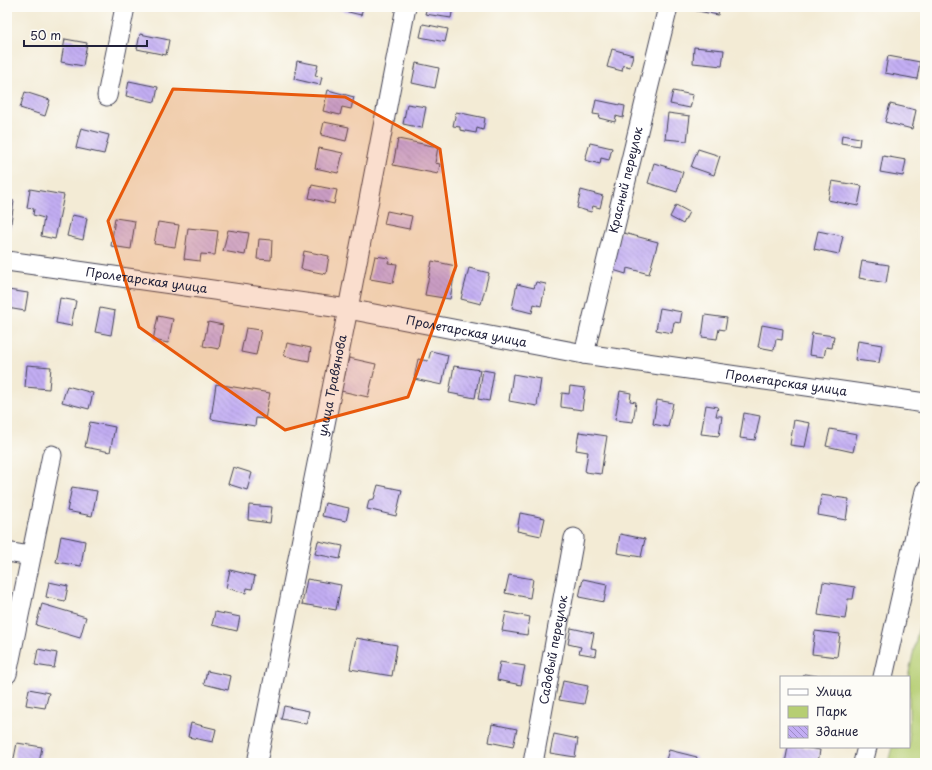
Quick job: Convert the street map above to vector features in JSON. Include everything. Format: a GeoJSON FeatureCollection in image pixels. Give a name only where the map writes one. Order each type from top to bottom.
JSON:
{"type":"FeatureCollection","features":[{"type":"Feature","properties":{"kind":"street"},"geometry":{"type":"LineString","coordinates":[[107,96],[125,7]]}},
{"type":"Feature","properties":{"kind":"street","name":"улица Травянова"},"geometry":{"type":"LineString","coordinates":[[256,763],[348,309],[406,7]]}},
{"type":"Feature","properties":{"kind":"street","name":"Красный переулок"},"geometry":{"type":"LineString","coordinates":[[584,354],[668,7]]}},
{"type":"Feature","properties":{"kind":"street","name":"Пролетарская улица"},"geometry":{"type":"LineString","coordinates":[[7,261],[348,309],[584,354],[925,403]]}},
{"type":"Feature","properties":{"kind":"street"},"geometry":{"type":"LineString","coordinates":[[7,674],[30,556],[52,455]]}},
{"type":"Feature","properties":{"kind":"street"},"geometry":{"type":"LineString","coordinates":[[883,676],[925,491]]}},
{"type":"Feature","properties":{"kind":"street","name":"Садовый переулок"},"geometry":{"type":"LineString","coordinates":[[533,763],[574,538]]}},
{"type":"Feature","properties":{"kind":"street"},"geometry":{"type":"LineString","coordinates":[[7,552],[30,556]]}},
{"type":"Feature","properties":{"kind":"street"},"geometry":{"type":"LineString","coordinates":[[863,763],[867,748]]}},
{"type":"Feature","properties":{"kind":"highlighted area"},"geometry":{"type":"Polygon","coordinates":[[[173,89],[345,97],[440,149],[456,266],[408,397],[285,430],[139,327],[108,221],[173,89]]]}},
{"type":"Feature","properties":{"kind":"green space"},"geometry":{"type":"Polygon","coordinates":[[[925,599],[925,763],[888,763],[892,748],[910,748],[910,676],[908,676],[925,599]]]}},
{"type":"Feature","properties":{"kind":"building"},"geometry":{"type":"Polygon","coordinates":[[[337,7],[363,7],[361,15],[336,9],[337,7]]]}},
{"type":"Feature","properties":{"kind":"building"},"geometry":{"type":"Polygon","coordinates":[[[427,7],[453,7],[451,18],[425,14],[427,7]]]}},
{"type":"Feature","properties":{"kind":"building"},"geometry":{"type":"Polygon","coordinates":[[[693,7],[719,7],[718,15],[693,10],[693,7]]]}},
{"type":"Feature","properties":{"kind":"building"},"geometry":{"type":"Polygon","coordinates":[[[423,24],[448,29],[445,42],[420,37],[423,24]]]}},
{"type":"Feature","properties":{"kind":"building"},"geometry":{"type":"Polygon","coordinates":[[[140,34],[169,40],[166,55],[137,49],[140,34]]]}},
{"type":"Feature","properties":{"kind":"building"},"geometry":{"type":"Polygon","coordinates":[[[65,39],[87,43],[83,66],[61,62],[65,39]]]}},
{"type":"Feature","properties":{"kind":"building"},"geometry":{"type":"Polygon","coordinates":[[[694,47],[724,50],[722,66],[693,63],[694,47]]]}},
{"type":"Feature","properties":{"kind":"building"},"geometry":{"type":"Polygon","coordinates":[[[612,49],[633,55],[630,67],[623,65],[622,71],[607,67],[612,49]]]}},
{"type":"Feature","properties":{"kind":"building"},"geometry":{"type":"Polygon","coordinates":[[[888,56],[920,62],[917,79],[885,73],[888,56]]]}},
{"type":"Feature","properties":{"kind":"building"},"geometry":{"type":"Polygon","coordinates":[[[297,61],[318,65],[315,76],[322,77],[320,85],[294,79],[297,61]]]}},
{"type":"Feature","properties":{"kind":"building"},"geometry":{"type":"Polygon","coordinates":[[[416,63],[439,68],[435,88],[412,83],[416,63]]]}},
{"type":"Feature","properties":{"kind":"building"},"geometry":{"type":"Polygon","coordinates":[[[129,81],[158,87],[155,102],[126,96],[129,81]]]}},
{"type":"Feature","properties":{"kind":"building"},"geometry":{"type":"Polygon","coordinates":[[[328,90],[354,97],[351,109],[342,107],[340,115],[323,111],[328,90]]]}},
{"type":"Feature","properties":{"kind":"building"},"geometry":{"type":"Polygon","coordinates":[[[673,91],[693,95],[690,108],[670,104],[673,91]]]}},
{"type":"Feature","properties":{"kind":"building"},"geometry":{"type":"Polygon","coordinates":[[[25,92],[50,100],[45,116],[20,108],[25,92]]]}},
{"type":"Feature","properties":{"kind":"building"},"geometry":{"type":"Polygon","coordinates":[[[596,100],[625,106],[623,118],[616,116],[615,122],[599,118],[600,115],[593,114],[596,100]]]}},
{"type":"Feature","properties":{"kind":"building"},"geometry":{"type":"Polygon","coordinates":[[[407,104],[426,107],[422,128],[403,124],[407,104]]]}},
{"type":"Feature","properties":{"kind":"building"},"geometry":{"type":"Polygon","coordinates":[[[890,104],[916,110],[912,129],[885,122],[890,104]]]}},
{"type":"Feature","properties":{"kind":"building"},"geometry":{"type":"Polygon","coordinates":[[[456,112],[485,118],[483,130],[477,128],[476,133],[460,130],[460,127],[453,126],[456,112]]]}},
{"type":"Feature","properties":{"kind":"building"},"geometry":{"type":"Polygon","coordinates":[[[668,113],[690,116],[687,141],[665,139],[668,113]]]}},
{"type":"Feature","properties":{"kind":"building"},"geometry":{"type":"Polygon","coordinates":[[[324,122],[349,127],[346,141],[321,135],[324,122]]]}},
{"type":"Feature","properties":{"kind":"building"},"geometry":{"type":"Polygon","coordinates":[[[81,128],[109,135],[104,154],[76,148],[81,128]]]}},
{"type":"Feature","properties":{"kind":"building"},"geometry":{"type":"Polygon","coordinates":[[[842,135],[860,138],[859,146],[841,143],[842,135]]]}},
{"type":"Feature","properties":{"kind":"building"},"geometry":{"type":"Polygon","coordinates":[[[398,139],[438,147],[435,163],[440,164],[438,174],[393,165],[398,139]]]}},
{"type":"Feature","properties":{"kind":"building"},"geometry":{"type":"Polygon","coordinates":[[[590,143],[612,148],[609,160],[601,158],[600,164],[585,160],[590,143]]]}},
{"type":"Feature","properties":{"kind":"building"},"geometry":{"type":"Polygon","coordinates":[[[319,148],[343,153],[338,173],[315,168],[319,148]]]}},
{"type":"Feature","properties":{"kind":"building"},"geometry":{"type":"Polygon","coordinates":[[[698,149],[720,156],[714,175],[691,167],[698,149]]]}},
{"type":"Feature","properties":{"kind":"building"},"geometry":{"type":"Polygon","coordinates":[[[883,156],[906,160],[903,176],[880,172],[883,156]]]}},
{"type":"Feature","properties":{"kind":"building"},"geometry":{"type":"Polygon","coordinates":[[[654,163],[683,172],[677,192],[648,183],[654,163]]]}},
{"type":"Feature","properties":{"kind":"building"},"geometry":{"type":"Polygon","coordinates":[[[832,181],[862,186],[858,206],[828,200],[832,181]]]}},
{"type":"Feature","properties":{"kind":"building"},"geometry":{"type":"Polygon","coordinates":[[[312,185],[337,190],[334,204],[309,198],[312,185]]]}},
{"type":"Feature","properties":{"kind":"building"},"geometry":{"type":"Polygon","coordinates":[[[30,189],[64,195],[55,239],[41,236],[44,218],[33,215],[34,209],[27,208],[30,189]]]}},
{"type":"Feature","properties":{"kind":"building"},"geometry":{"type":"Polygon","coordinates":[[[581,190],[603,196],[600,208],[593,206],[591,212],[577,208],[581,190]]]}},
{"type":"Feature","properties":{"kind":"building"},"geometry":{"type":"Polygon","coordinates":[[[7,200],[14,201],[10,230],[7,229],[7,200]]]}},
{"type":"Feature","properties":{"kind":"building"},"geometry":{"type":"Polygon","coordinates":[[[676,205],[689,212],[683,224],[670,217],[676,205]]]}},
{"type":"Feature","properties":{"kind":"building"},"geometry":{"type":"Polygon","coordinates":[[[387,211],[412,216],[409,229],[384,224],[387,211]]]}},
{"type":"Feature","properties":{"kind":"building"},"geometry":{"type":"Polygon","coordinates":[[[72,215],[87,218],[83,240],[67,236],[72,215]]]}},
{"type":"Feature","properties":{"kind":"building"},"geometry":{"type":"Polygon","coordinates":[[[115,218],[135,221],[131,249],[111,246],[115,218]]]}},
{"type":"Feature","properties":{"kind":"building"},"geometry":{"type":"Polygon","coordinates":[[[158,222],[179,225],[175,247],[154,244],[158,222]]]}},
{"type":"Feature","properties":{"kind":"building"},"geometry":{"type":"Polygon","coordinates":[[[188,228],[218,231],[215,255],[201,254],[200,261],[184,259],[188,228]]]}},
{"type":"Feature","properties":{"kind":"building"},"geometry":{"type":"Polygon","coordinates":[[[228,230],[249,233],[245,255],[223,251],[228,230]]]}},
{"type":"Feature","properties":{"kind":"building"},"geometry":{"type":"Polygon","coordinates":[[[818,231],[843,236],[839,254],[814,249],[818,231]]]}},
{"type":"Feature","properties":{"kind":"building"},"geometry":{"type":"Polygon","coordinates":[[[620,232],[658,242],[649,274],[627,268],[626,274],[610,269],[620,232]]]}},
{"type":"Feature","properties":{"kind":"building"},"geometry":{"type":"Polygon","coordinates":[[[259,239],[272,240],[271,260],[257,259],[259,239]]]}},
{"type":"Feature","properties":{"kind":"building"},"geometry":{"type":"Polygon","coordinates":[[[304,251],[329,256],[326,274],[301,269],[304,251]]]}},
{"type":"Feature","properties":{"kind":"building"},"geometry":{"type":"Polygon","coordinates":[[[375,256],[389,258],[388,263],[397,264],[393,283],[370,279],[375,256]]]}},
{"type":"Feature","properties":{"kind":"building"},"geometry":{"type":"Polygon","coordinates":[[[432,261],[456,266],[450,299],[425,295],[432,261]]]}},
{"type":"Feature","properties":{"kind":"building"},"geometry":{"type":"Polygon","coordinates":[[[862,261],[889,265],[886,283],[859,278],[862,261]]]}},
{"type":"Feature","properties":{"kind":"building"},"geometry":{"type":"Polygon","coordinates":[[[469,268],[489,273],[481,304],[461,299],[469,268]]]}},
{"type":"Feature","properties":{"kind":"building"},"geometry":{"type":"Polygon","coordinates":[[[536,282],[546,284],[541,306],[534,304],[532,313],[512,308],[517,284],[534,288],[536,282]]]}},
{"type":"Feature","properties":{"kind":"building"},"geometry":{"type":"Polygon","coordinates":[[[8,290],[28,293],[25,311],[7,308],[8,290]]]}},
{"type":"Feature","properties":{"kind":"building"},"geometry":{"type":"Polygon","coordinates":[[[60,298],[76,301],[71,326],[56,323],[60,298]]]}},
{"type":"Feature","properties":{"kind":"building"},"geometry":{"type":"Polygon","coordinates":[[[100,308],[115,311],[111,335],[95,332],[100,308]]]}},
{"type":"Feature","properties":{"kind":"building"},"geometry":{"type":"Polygon","coordinates":[[[660,308],[682,312],[680,323],[674,322],[672,333],[656,330],[660,308]]]}},
{"type":"Feature","properties":{"kind":"building"},"geometry":{"type":"Polygon","coordinates":[[[705,315],[727,318],[725,330],[719,329],[717,339],[702,337],[705,315]]]}},
{"type":"Feature","properties":{"kind":"building"},"geometry":{"type":"Polygon","coordinates":[[[158,316],[173,319],[168,343],[153,340],[158,316]]]}},
{"type":"Feature","properties":{"kind":"building"},"geometry":{"type":"Polygon","coordinates":[[[208,322],[223,325],[219,349],[203,346],[208,322]]]}},
{"type":"Feature","properties":{"kind":"building"},"geometry":{"type":"Polygon","coordinates":[[[762,325],[783,329],[782,340],[776,339],[774,350],[758,347],[762,325]]]}},
{"type":"Feature","properties":{"kind":"building"},"geometry":{"type":"Polygon","coordinates":[[[246,328],[261,330],[256,355],[241,352],[246,328]]]}},
{"type":"Feature","properties":{"kind":"building"},"geometry":{"type":"Polygon","coordinates":[[[812,333],[834,336],[832,348],[826,347],[824,357],[809,355],[812,333]]]}},
{"type":"Feature","properties":{"kind":"building"},"geometry":{"type":"Polygon","coordinates":[[[858,341],[882,345],[879,363],[855,360],[858,341]]]}},
{"type":"Feature","properties":{"kind":"building"},"geometry":{"type":"Polygon","coordinates":[[[287,343],[311,348],[309,361],[284,356],[287,343]]]}},
{"type":"Feature","properties":{"kind":"building"},"geometry":{"type":"Polygon","coordinates":[[[431,351],[448,355],[442,385],[414,379],[418,359],[428,361],[431,351]]]}},
{"type":"Feature","properties":{"kind":"building"},"geometry":{"type":"Polygon","coordinates":[[[349,358],[376,364],[368,397],[341,391],[349,358]]]}},
{"type":"Feature","properties":{"kind":"building"},"geometry":{"type":"Polygon","coordinates":[[[27,365],[51,367],[49,389],[25,387],[27,365]]]}},
{"type":"Feature","properties":{"kind":"building"},"geometry":{"type":"Polygon","coordinates":[[[454,366],[480,370],[475,398],[449,393],[454,366]]]}},
{"type":"Feature","properties":{"kind":"building"},"geometry":{"type":"Polygon","coordinates":[[[483,370],[494,372],[489,401],[478,399],[483,370]]]}},
{"type":"Feature","properties":{"kind":"building"},"geometry":{"type":"Polygon","coordinates":[[[513,374],[541,379],[537,406],[509,401],[513,374]]]}},
{"type":"Feature","properties":{"kind":"building"},"geometry":{"type":"Polygon","coordinates":[[[216,384],[270,393],[265,419],[256,418],[255,426],[211,419],[216,384]]]}},
{"type":"Feature","properties":{"kind":"building"},"geometry":{"type":"Polygon","coordinates":[[[67,386],[93,393],[89,409],[62,402],[67,386]]]}},
{"type":"Feature","properties":{"kind":"building"},"geometry":{"type":"Polygon","coordinates":[[[570,386],[585,388],[582,410],[561,407],[562,393],[569,394],[570,386]]]}},
{"type":"Feature","properties":{"kind":"building"},"geometry":{"type":"Polygon","coordinates":[[[620,391],[631,393],[630,401],[636,402],[633,422],[615,420],[620,391]]]}},
{"type":"Feature","properties":{"kind":"building"},"geometry":{"type":"Polygon","coordinates":[[[657,400],[673,403],[668,427],[653,424],[657,400]]]}},
{"type":"Feature","properties":{"kind":"building"},"geometry":{"type":"Polygon","coordinates":[[[706,405],[718,407],[716,416],[722,416],[719,436],[701,434],[706,405]]]}},
{"type":"Feature","properties":{"kind":"building"},"geometry":{"type":"Polygon","coordinates":[[[744,413],[760,416],[755,440],[740,438],[744,413]]]}},
{"type":"Feature","properties":{"kind":"building"},"geometry":{"type":"Polygon","coordinates":[[[794,420],[810,423],[805,447],[790,445],[794,420]]]}},
{"type":"Feature","properties":{"kind":"building"},"geometry":{"type":"Polygon","coordinates":[[[90,422],[115,427],[110,452],[85,447],[90,422]]]}},
{"type":"Feature","properties":{"kind":"building"},"geometry":{"type":"Polygon","coordinates":[[[830,429],[857,434],[853,452],[826,446],[830,429]]]}},
{"type":"Feature","properties":{"kind":"building"},"geometry":{"type":"Polygon","coordinates":[[[579,432],[607,436],[601,474],[585,472],[588,452],[576,450],[579,432]]]}},
{"type":"Feature","properties":{"kind":"building"},"geometry":{"type":"Polygon","coordinates":[[[233,467],[252,473],[247,490],[228,484],[233,467]]]}},
{"type":"Feature","properties":{"kind":"building"},"geometry":{"type":"Polygon","coordinates":[[[378,485],[402,490],[396,516],[367,509],[369,500],[374,499],[378,485]]]}},
{"type":"Feature","properties":{"kind":"building"},"geometry":{"type":"Polygon","coordinates":[[[72,487],[97,491],[92,516],[67,511],[72,487]]]}},
{"type":"Feature","properties":{"kind":"building"},"geometry":{"type":"Polygon","coordinates":[[[821,495],[849,499],[846,520],[818,515],[821,495]]]}},
{"type":"Feature","properties":{"kind":"building"},"geometry":{"type":"Polygon","coordinates":[[[325,503],[349,508],[346,521],[322,516],[325,503]]]}},
{"type":"Feature","properties":{"kind":"building"},"geometry":{"type":"Polygon","coordinates":[[[249,505],[272,507],[270,523],[248,520],[249,505]]]}},
{"type":"Feature","properties":{"kind":"building"},"geometry":{"type":"Polygon","coordinates":[[[520,513],[545,518],[541,536],[517,531],[520,513]]]}},
{"type":"Feature","properties":{"kind":"building"},"geometry":{"type":"Polygon","coordinates":[[[620,534],[645,539],[641,557],[617,553],[620,534]]]}},
{"type":"Feature","properties":{"kind":"building"},"geometry":{"type":"Polygon","coordinates":[[[61,536],[85,541],[81,566],[56,562],[61,536]]]}},
{"type":"Feature","properties":{"kind":"building"},"geometry":{"type":"Polygon","coordinates":[[[318,541],[343,546],[340,559],[315,554],[318,541]]]}},
{"type":"Feature","properties":{"kind":"building"},"geometry":{"type":"Polygon","coordinates":[[[230,570],[255,576],[252,589],[247,588],[246,593],[226,588],[230,570]]]}},
{"type":"Feature","properties":{"kind":"building"},"geometry":{"type":"Polygon","coordinates":[[[509,575],[533,579],[530,598],[505,593],[509,575]]]}},
{"type":"Feature","properties":{"kind":"building"},"geometry":{"type":"Polygon","coordinates":[[[307,579],[341,585],[336,610],[302,604],[307,579]]]}},
{"type":"Feature","properties":{"kind":"building"},"geometry":{"type":"Polygon","coordinates":[[[583,579],[607,584],[604,602],[579,597],[583,579]]]}},
{"type":"Feature","properties":{"kind":"building"},"geometry":{"type":"Polygon","coordinates":[[[49,582],[68,586],[65,601],[46,597],[49,582]]]}},
{"type":"Feature","properties":{"kind":"building"},"geometry":{"type":"Polygon","coordinates":[[[823,582],[855,587],[853,599],[848,599],[845,619],[818,615],[823,582]]]}},
{"type":"Feature","properties":{"kind":"building"},"geometry":{"type":"Polygon","coordinates":[[[42,604],[86,617],[80,638],[36,625],[42,604]]]}},
{"type":"Feature","properties":{"kind":"building"},"geometry":{"type":"Polygon","coordinates":[[[215,612],[240,617],[237,631],[212,625],[215,612]]]}},
{"type":"Feature","properties":{"kind":"building"},"geometry":{"type":"Polygon","coordinates":[[[506,612],[530,617],[527,635],[502,631],[506,612]]]}},
{"type":"Feature","properties":{"kind":"building"},"geometry":{"type":"Polygon","coordinates":[[[571,628],[594,633],[591,648],[597,649],[596,656],[579,653],[581,647],[568,644],[571,628]]]}},
{"type":"Feature","properties":{"kind":"building"},"geometry":{"type":"Polygon","coordinates":[[[815,631],[840,634],[837,657],[812,654],[815,631]]]}},
{"type":"Feature","properties":{"kind":"building"},"geometry":{"type":"Polygon","coordinates":[[[356,638],[397,645],[392,676],[350,669],[356,638]]]}},
{"type":"Feature","properties":{"kind":"building"},"geometry":{"type":"Polygon","coordinates":[[[38,649],[57,653],[54,668],[35,665],[38,649]]]}},
{"type":"Feature","properties":{"kind":"building"},"geometry":{"type":"Polygon","coordinates":[[[500,662],[525,666],[521,685],[497,680],[500,662]]]}},
{"type":"Feature","properties":{"kind":"building"},"geometry":{"type":"Polygon","coordinates":[[[207,671],[231,676],[228,690],[204,684],[207,671]]]}},
{"type":"Feature","properties":{"kind":"building"},"geometry":{"type":"Polygon","coordinates":[[[804,674],[818,676],[803,676],[804,674]]]}},
{"type":"Feature","properties":{"kind":"building"},"geometry":{"type":"Polygon","coordinates":[[[563,681],[588,686],[584,704],[559,700],[563,681]]]}},
{"type":"Feature","properties":{"kind":"building"},"geometry":{"type":"Polygon","coordinates":[[[29,689],[49,693],[45,708],[26,705],[29,689]]]}},
{"type":"Feature","properties":{"kind":"building"},"geometry":{"type":"Polygon","coordinates":[[[284,706],[309,711],[306,724],[281,719],[284,706]]]}},
{"type":"Feature","properties":{"kind":"building"},"geometry":{"type":"Polygon","coordinates":[[[191,723],[216,729],[213,742],[188,737],[191,723]]]}},
{"type":"Feature","properties":{"kind":"building"},"geometry":{"type":"Polygon","coordinates":[[[492,724],[517,729],[513,747],[489,742],[492,724]]]}},
{"type":"Feature","properties":{"kind":"building"},"geometry":{"type":"Polygon","coordinates":[[[554,734],[578,739],[575,757],[550,753],[554,734]]]}},
{"type":"Feature","properties":{"kind":"building"},"geometry":{"type":"Polygon","coordinates":[[[17,743],[42,747],[39,763],[13,763],[17,743]]]}},
{"type":"Feature","properties":{"kind":"building"},"geometry":{"type":"Polygon","coordinates":[[[788,748],[809,748],[820,750],[818,763],[785,763],[788,748]]]}},
{"type":"Feature","properties":{"kind":"building"},"geometry":{"type":"Polygon","coordinates":[[[669,750],[697,757],[695,763],[665,763],[669,750]]]}}]}
